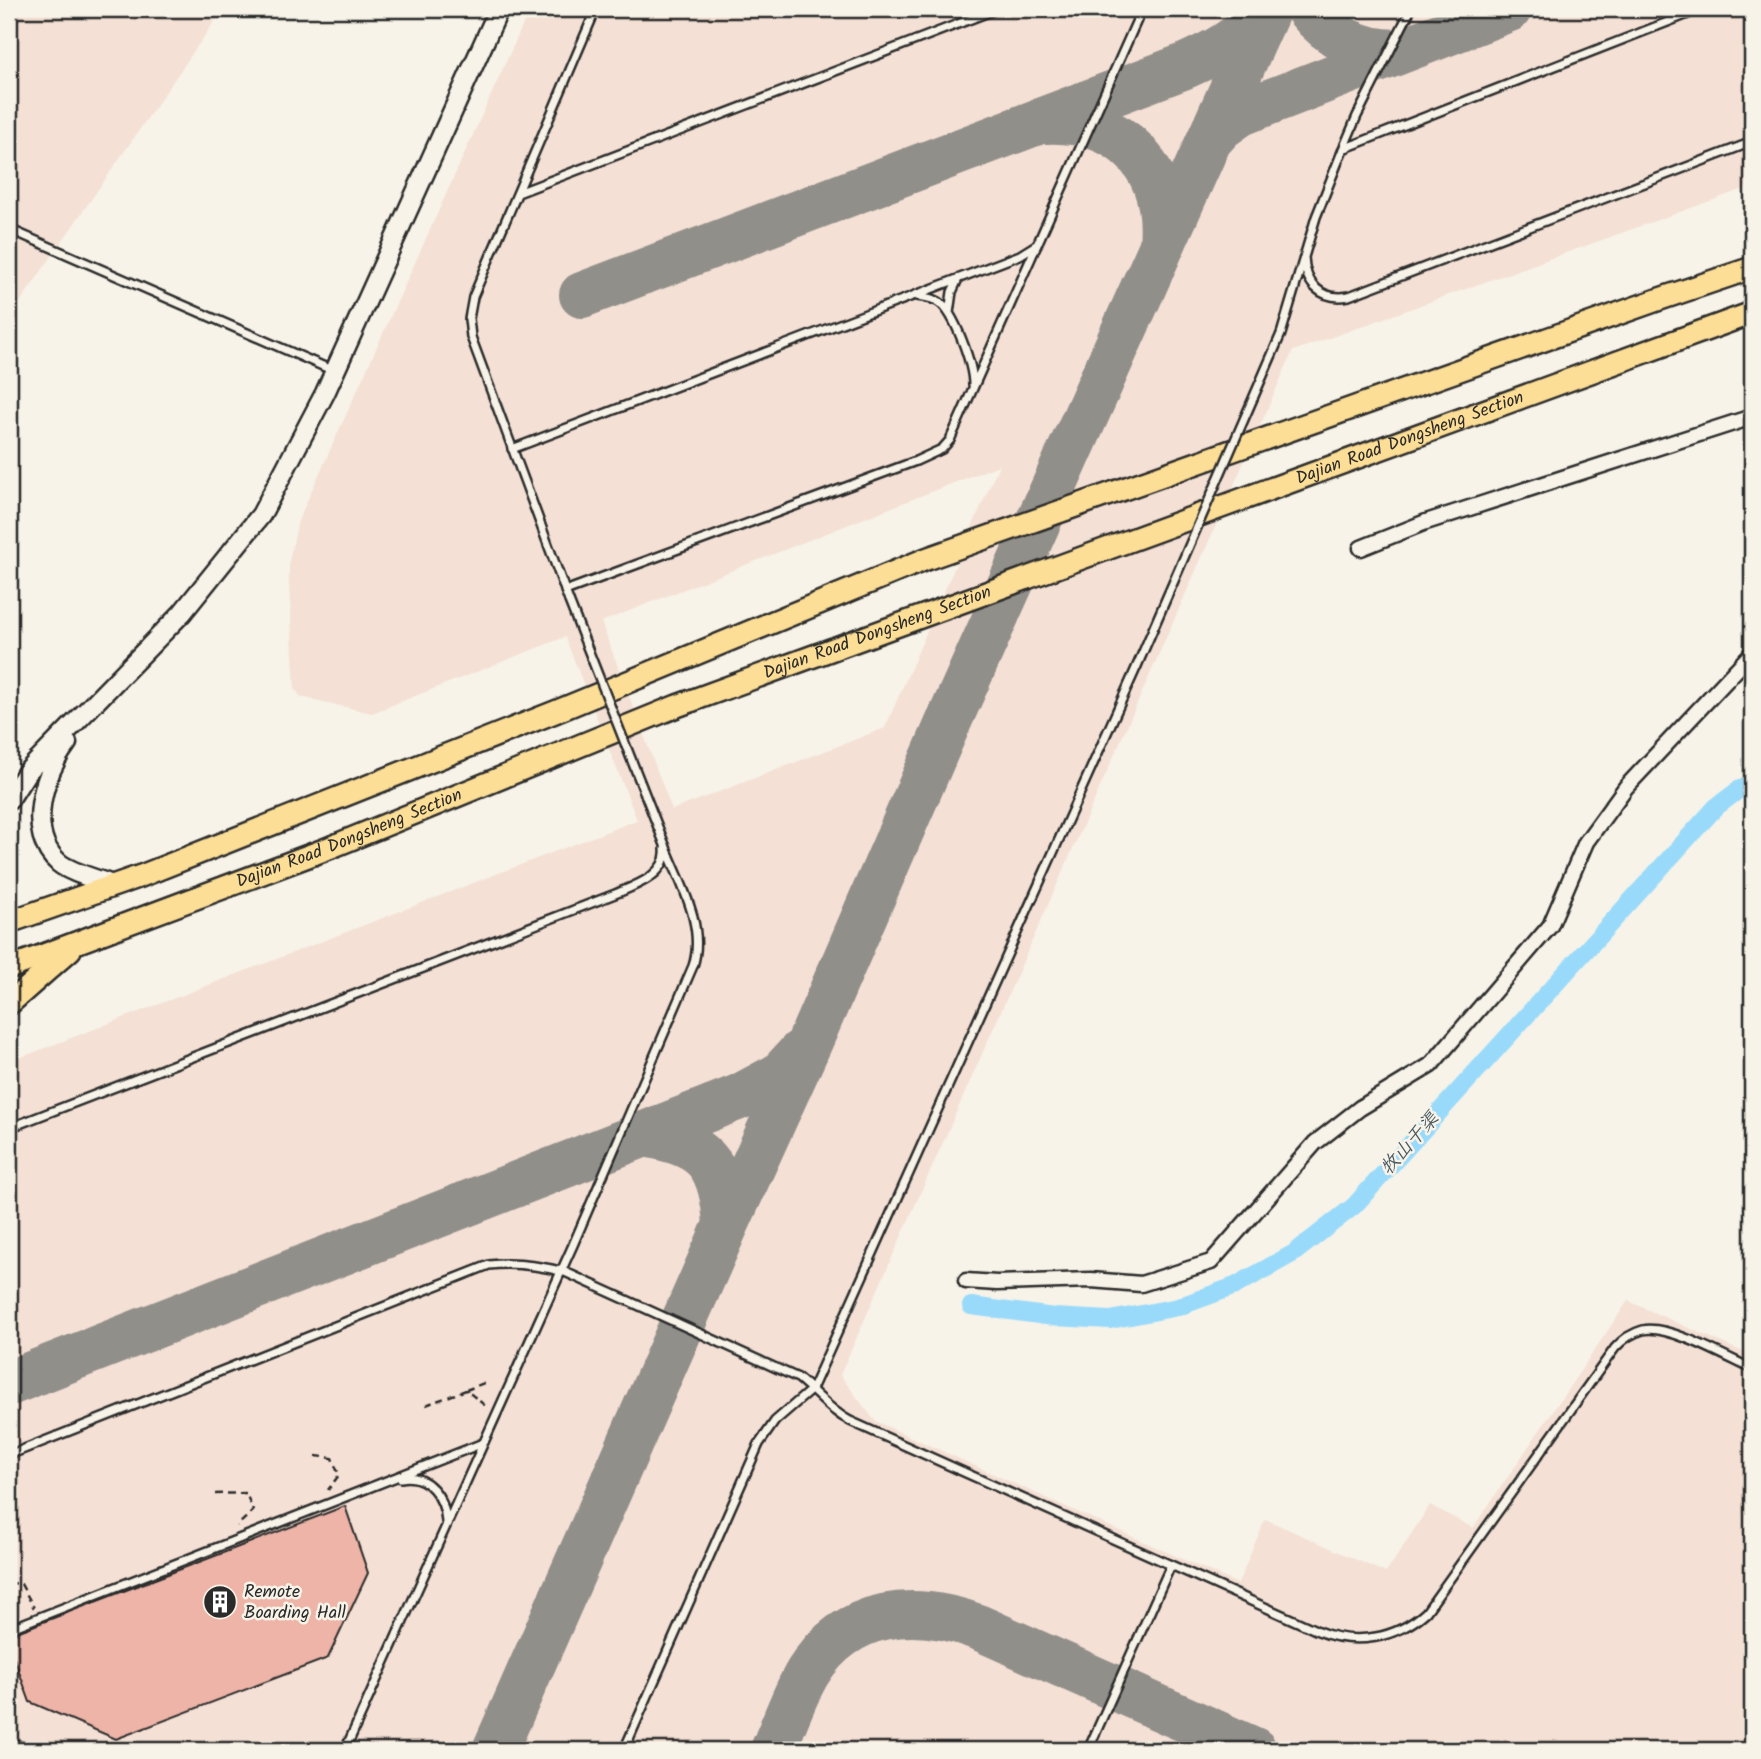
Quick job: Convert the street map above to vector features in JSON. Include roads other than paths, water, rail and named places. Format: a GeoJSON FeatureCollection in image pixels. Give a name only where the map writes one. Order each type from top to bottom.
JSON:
{"type":"FeatureCollection","features":[{"type":"Feature","properties":{"kind":"main road"},"geometry":{"type":"LineString","coordinates":[[9,922],[115,886],[555,712],[926,559],[1752,268]]}},
{"type":"Feature","properties":{"kind":"main road","name":"Dajian Road Dongsheng Section"},"geometry":{"type":"LineString","coordinates":[[9,968],[324,849],[677,706],[1752,313]]}},
{"type":"Feature","properties":{"kind":"main road"},"geometry":{"type":"LineString","coordinates":[[9,910],[54,906]]}},
{"type":"Feature","properties":{"kind":"main road"},"geometry":{"type":"LineString","coordinates":[[9,1004],[81,941]]}},
{"type":"Feature","properties":{"kind":"street"},"geometry":{"type":"LineString","coordinates":[[9,800],[27,772],[181,613],[261,515],[335,371],[499,9]]}},
{"type":"Feature","properties":{"kind":"street"},"geometry":{"type":"LineString","coordinates":[[1361,548],[1426,522],[1752,417]]}},
{"type":"Feature","properties":{"kind":"street"},"geometry":{"type":"LineString","coordinates":[[966,1281],[997,1283],[1091,1280],[1141,1284],[1211,1262],[1315,1143],[1360,1108],[1431,1065],[1550,926],[1586,842],[1626,787],[1752,653]]}},
{"type":"Feature","properties":{"kind":"street"},"geometry":{"type":"LineString","coordinates":[[110,687],[55,759],[44,792],[40,826],[46,849],[62,865],[115,886]]}},
{"type":"Feature","properties":{"kind":"lane"},"geometry":{"type":"LineString","coordinates":[[9,40],[14,9]]}},
{"type":"Feature","properties":{"kind":"lane"},"geometry":{"type":"LineString","coordinates":[[345,1750],[561,1271],[697,953],[695,923],[565,591],[471,337],[469,319],[473,298],[596,9]]}},
{"type":"Feature","properties":{"kind":"lane"},"geometry":{"type":"LineString","coordinates":[[518,192],[998,9]]}},
{"type":"Feature","properties":{"kind":"lane"},"geometry":{"type":"LineString","coordinates":[[565,591],[942,449],[950,440],[1142,9]]}},
{"type":"Feature","properties":{"kind":"lane"},"geometry":{"type":"LineString","coordinates":[[624,1750],[760,1444],[775,1421],[812,1389],[1138,666],[1281,334],[1316,217],[1343,149],[1411,9]]}},
{"type":"Feature","properties":{"kind":"lane"},"geometry":{"type":"LineString","coordinates":[[1343,149],[1701,9]]}},
{"type":"Feature","properties":{"kind":"lane"},"geometry":{"type":"LineString","coordinates":[[1304,257],[1305,270],[1312,286],[1328,296],[1349,296],[1752,142]]}},
{"type":"Feature","properties":{"kind":"lane"},"geometry":{"type":"LineString","coordinates":[[9,229],[335,371]]}},
{"type":"Feature","properties":{"kind":"lane"},"geometry":{"type":"LineString","coordinates":[[512,449],[1020,256],[1031,250],[1042,236]]}},
{"type":"Feature","properties":{"kind":"lane"},"geometry":{"type":"LineString","coordinates":[[949,313],[951,292],[958,279]]}},
{"type":"Feature","properties":{"kind":"lane"},"geometry":{"type":"LineString","coordinates":[[916,296],[940,302],[949,313],[970,360],[973,389]]}},
{"type":"Feature","properties":{"kind":"lane"},"geometry":{"type":"LineString","coordinates":[[9,1128],[615,894],[649,878],[657,871],[666,856],[665,845]]}},
{"type":"Feature","properties":{"kind":"lane"},"geometry":{"type":"LineString","coordinates":[[9,1455],[489,1265],[503,1264],[561,1271],[798,1378],[835,1413],[850,1421],[1329,1635],[1353,1639],[1395,1632],[1416,1621],[1426,1612],[1615,1348],[1626,1338],[1643,1330],[1666,1331],[1752,1369]]}},
{"type":"Feature","properties":{"kind":"lane"},"geometry":{"type":"LineString","coordinates":[[9,1629],[483,1443]]}},
{"type":"Feature","properties":{"kind":"lane"},"geometry":{"type":"LineString","coordinates":[[386,1481],[407,1477],[421,1481],[435,1490],[445,1511],[446,1526]]}},
{"type":"Feature","properties":{"kind":"lane"},"geometry":{"type":"LineString","coordinates":[[1088,1750],[1171,1565]]}},
{"type":"Feature","properties":{"kind":"lane"},"geometry":{"type":"LineString","coordinates":[[9,1741],[28,1750]]}},
{"type":"Feature","properties":{"kind":"waterway","name":"牧山干渠"},"geometry":{"type":"LineString","coordinates":[[971,1306],[1054,1317],[1110,1320],[1178,1307],[1235,1286],[1294,1253],[1354,1206],[1716,807],[1740,789],[1752,785]]}},
{"type":"Feature","properties":{"kind":"place","name":"Remote Boarding Hall"},"geometry":{"type":"Point","coordinates":[220,1602]}}]}
